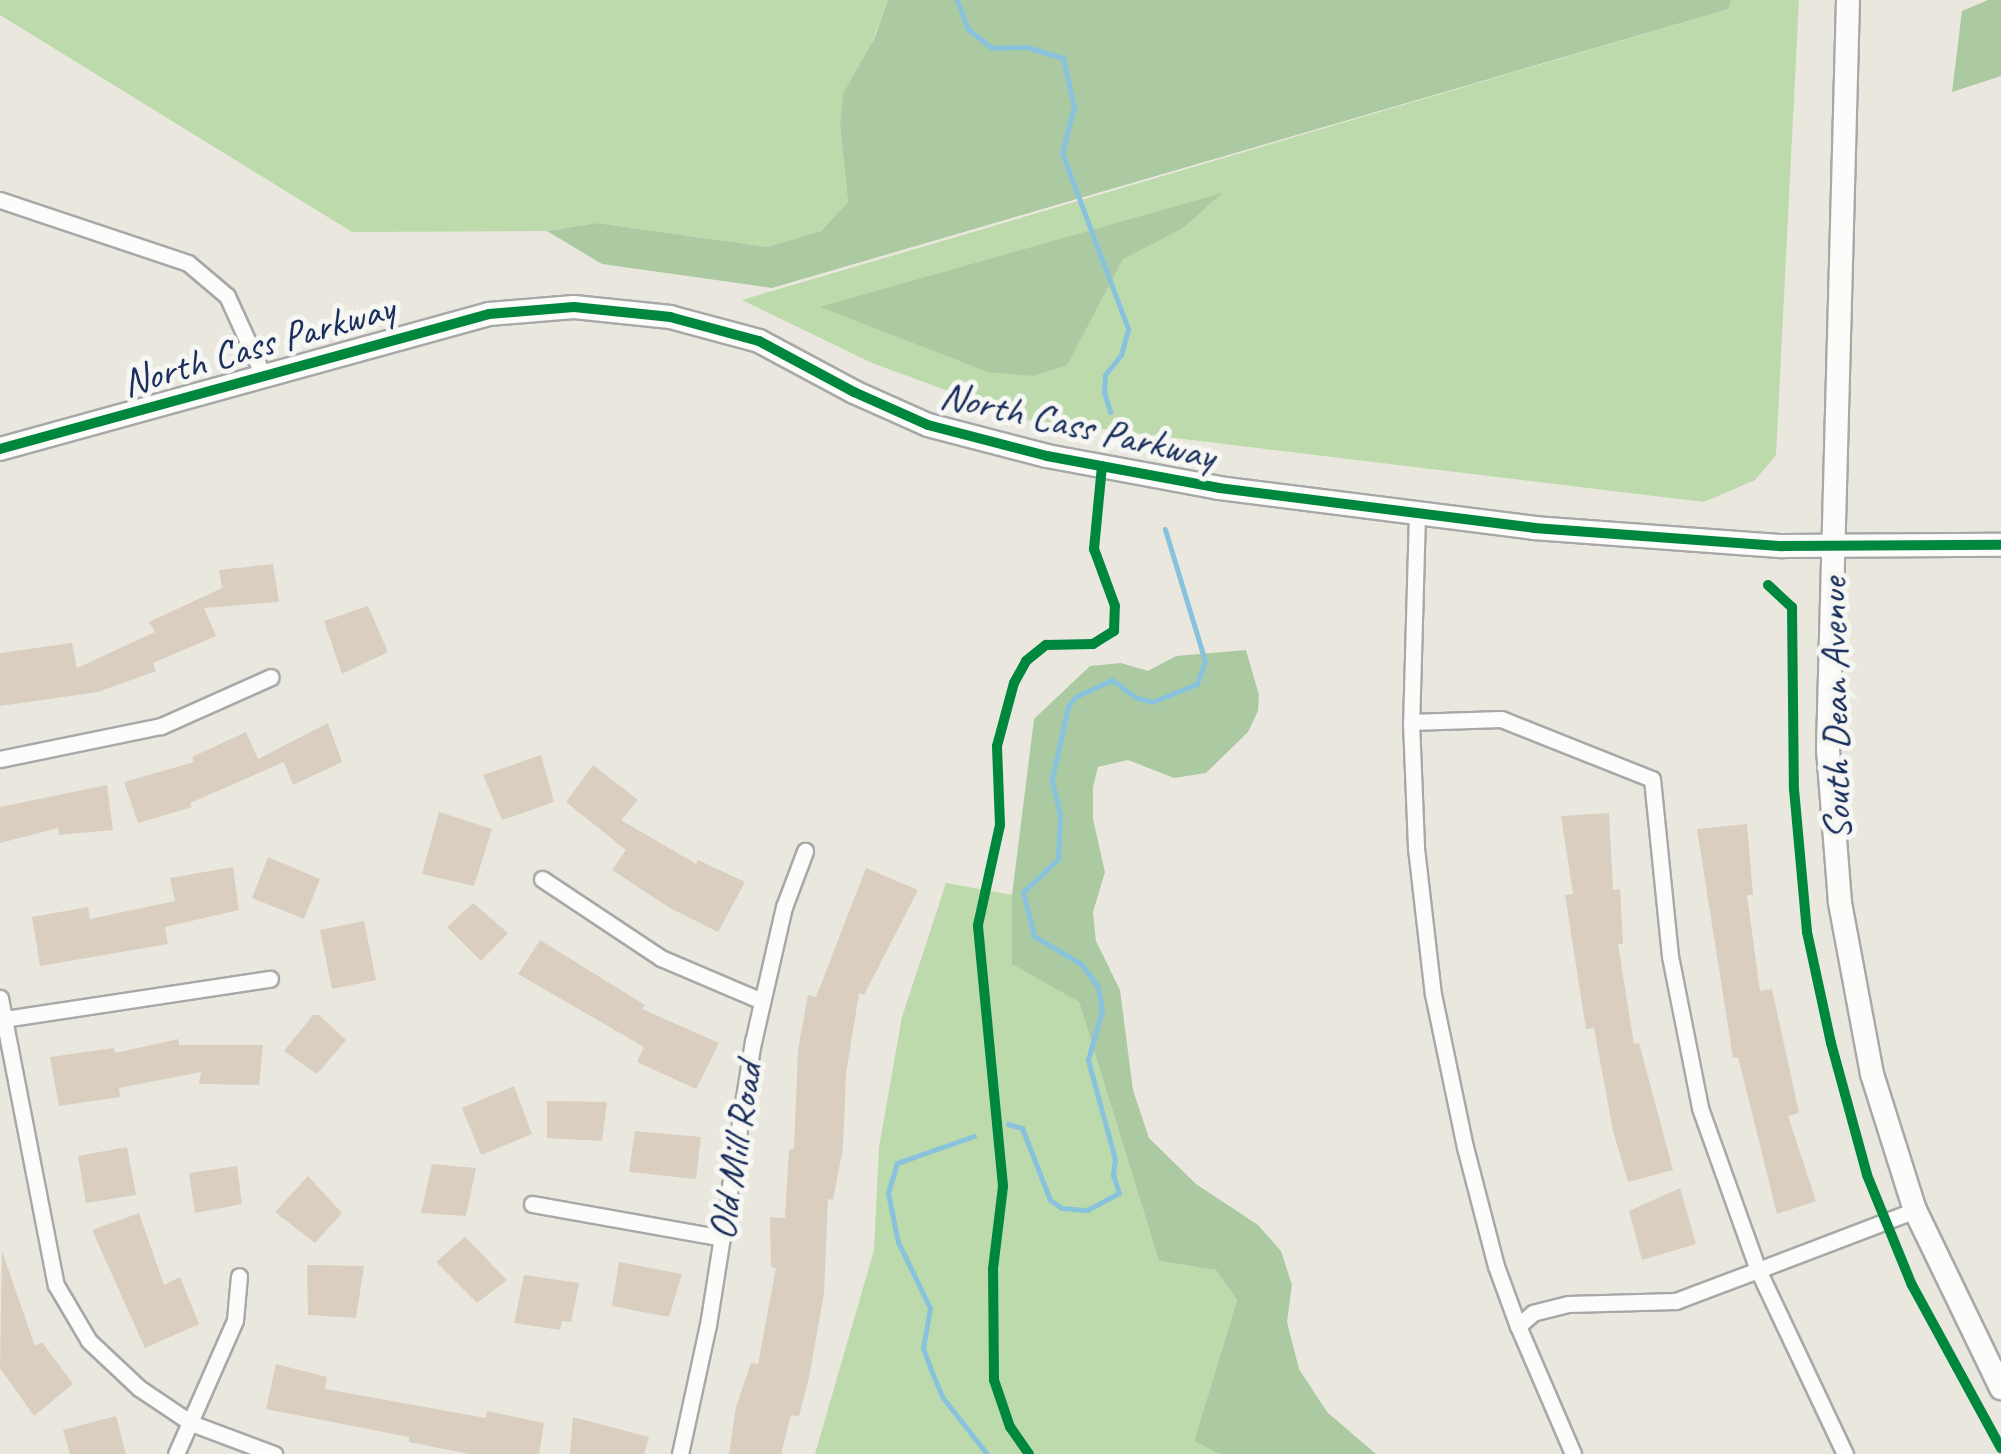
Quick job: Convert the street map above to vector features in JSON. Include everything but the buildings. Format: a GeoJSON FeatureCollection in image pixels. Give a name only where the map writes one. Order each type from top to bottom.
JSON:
{"type":"FeatureCollection","features":[{"type":"Feature","properties":{"kind":"street","name":"South Dean Avenue"},"geometry":{"type":"LineString","coordinates":[[1848,0],[1828,750],[1840,903],[1872,1074],[1915,1210],[2001,1388]]}},
{"type":"Feature","properties":{"kind":"street","name":"North Cass Parkway"},"geometry":{"type":"LineString","coordinates":[[0,200],[188,263],[227,296],[263,375]]}},
{"type":"Feature","properties":{"kind":"street","name":"North Cass Parkway"},"geometry":{"type":"LineString","coordinates":[[0,450],[488,314],[574,306],[670,317],[759,341],[854,392],[928,424],[1030,452],[1219,488],[1534,528],[1834,548],[2001,545]]}},
{"type":"Feature","properties":{"kind":"street"},"geometry":{"type":"LineString","coordinates":[[1417,513],[1411,722],[1416,848],[1433,994],[1465,1147],[1496,1266],[1573,1454]]}},
{"type":"Feature","properties":{"kind":"street"},"geometry":{"type":"LineString","coordinates":[[0,758],[161,726],[271,677]]}},
{"type":"Feature","properties":{"kind":"street"},"geometry":{"type":"LineString","coordinates":[[1411,722],[1502,720],[1652,779],[1670,956],[1700,1108],[1758,1270],[1845,1454]]}},
{"type":"Feature","properties":{"kind":"street","name":"Old Mill Road"},"geometry":{"type":"LineString","coordinates":[[680,1454],[762,1001],[784,907],[805,851]]}},
{"type":"Feature","properties":{"kind":"street"},"geometry":{"type":"LineString","coordinates":[[542,880],[661,958],[762,1001]]}},
{"type":"Feature","properties":{"kind":"street"},"geometry":{"type":"LineString","coordinates":[[4,1019],[270,979]]}},
{"type":"Feature","properties":{"kind":"street"},"geometry":{"type":"LineString","coordinates":[[0,998],[56,1285],[90,1342],[139,1388],[191,1424],[274,1454]]}},
{"type":"Feature","properties":{"kind":"street"},"geometry":{"type":"LineString","coordinates":[[532,1204],[722,1238]]}},
{"type":"Feature","properties":{"kind":"street"},"geometry":{"type":"LineString","coordinates":[[1518,1326],[1533,1313],[1568,1304],[1676,1301],[1915,1210]]}},
{"type":"Feature","properties":{"kind":"street"},"geometry":{"type":"LineString","coordinates":[[176,1454],[235,1320],[239,1276]]}},
{"type":"Feature","properties":{"kind":"green space"},"geometry":{"type":"Polygon","coordinates":[[[0,0],[888,0],[840,126],[848,202],[821,231],[767,247],[597,223],[547,231],[352,232],[0,15],[0,0]]]}},
{"type":"Feature","properties":{"kind":"green space"},"geometry":{"type":"Polygon","coordinates":[[[888,0],[1731,0],[1729,9],[772,288],[602,264],[547,231],[597,223],[767,247],[821,231],[848,202],[840,126],[843,94],[874,39],[888,0]]]}},
{"type":"Feature","properties":{"kind":"green space"},"geometry":{"type":"Polygon","coordinates":[[[1731,0],[1799,0],[1776,455],[1755,480],[1704,502],[1027,420],[872,363],[742,300],[1729,9],[1731,0]]]}},
{"type":"Feature","properties":{"kind":"green space"},"geometry":{"type":"Polygon","coordinates":[[[1988,0],[2001,0],[2001,76],[1952,92],[1962,11],[1988,0]]]}},
{"type":"Feature","properties":{"kind":"green space"},"geometry":{"type":"Polygon","coordinates":[[[1222,193],[1183,228],[1123,259],[1067,365],[1033,376],[988,372],[820,307],[1222,193]]]}},
{"type":"Feature","properties":{"kind":"green space"},"geometry":{"type":"Polygon","coordinates":[[[1246,650],[1259,695],[1258,711],[1248,732],[1206,773],[1174,778],[1128,760],[1098,767],[1093,787],[1093,819],[1105,872],[1093,912],[1096,941],[1120,990],[1133,1090],[1149,1138],[1196,1184],[1258,1225],[1281,1251],[1292,1285],[1287,1322],[1299,1369],[1327,1412],[1376,1454],[1219,1454],[1194,1441],[1237,1300],[1216,1270],[1159,1261],[1079,1002],[1012,964],[1012,895],[1034,719],[1090,666],[1121,663],[1148,671],[1176,656],[1246,650]]]}},
{"type":"Feature","properties":{"kind":"green space"},"geometry":{"type":"Polygon","coordinates":[[[946,883],[1012,895],[1012,963],[1079,1002],[1159,1261],[1216,1270],[1237,1300],[1194,1441],[1219,1454],[815,1454],[874,1250],[879,1147],[902,1017],[946,883]]]}},
{"type":"Feature","properties":{"kind":"waterway"},"geometry":{"type":"LineString","coordinates":[[957,0],[967,28],[992,48],[1027,47],[1063,58],[1074,107],[1062,153],[1128,329],[1121,355],[1105,375],[1104,392],[1110,412]]}},
{"type":"Feature","properties":{"kind":"waterway"},"geometry":{"type":"LineString","coordinates":[[1008,1124],[1022,1128],[1050,1200],[1062,1208],[1087,1210],[1119,1193],[1113,1175],[1115,1159],[1088,1060],[1102,1010],[1098,987],[1081,964],[1034,936],[1023,892],[1058,859],[1060,815],[1052,779],[1068,707],[1075,697],[1112,680],[1135,697],[1152,702],[1197,684],[1205,661],[1165,529]]}},
{"type":"Feature","properties":{"kind":"waterway"},"geometry":{"type":"LineString","coordinates":[[974,1136],[897,1163],[888,1193],[898,1242],[930,1308],[923,1348],[931,1370],[943,1398],[987,1454]]}},
{"type":"Feature","properties":{"kind":"cycle path"},"geometry":{"type":"LineString","coordinates":[[0,449],[489,314],[574,307],[670,317],[759,341],[854,392],[928,425],[1047,456],[1219,488],[1534,528],[1782,546],[2001,545]]}},
{"type":"Feature","properties":{"kind":"cycle path"},"geometry":{"type":"LineString","coordinates":[[1029,1454],[1010,1427],[994,1380],[993,1269],[1003,1186],[978,925],[1000,825],[997,746],[1014,683],[1026,661],[1046,645],[1093,644],[1114,631],[1115,606],[1094,549],[1102,466]]}},
{"type":"Feature","properties":{"kind":"cycle path"},"geometry":{"type":"LineString","coordinates":[[1768,585],[1792,607],[1794,789],[1807,932],[1831,1043],[1867,1175],[1912,1285],[2001,1448]]}}]}
